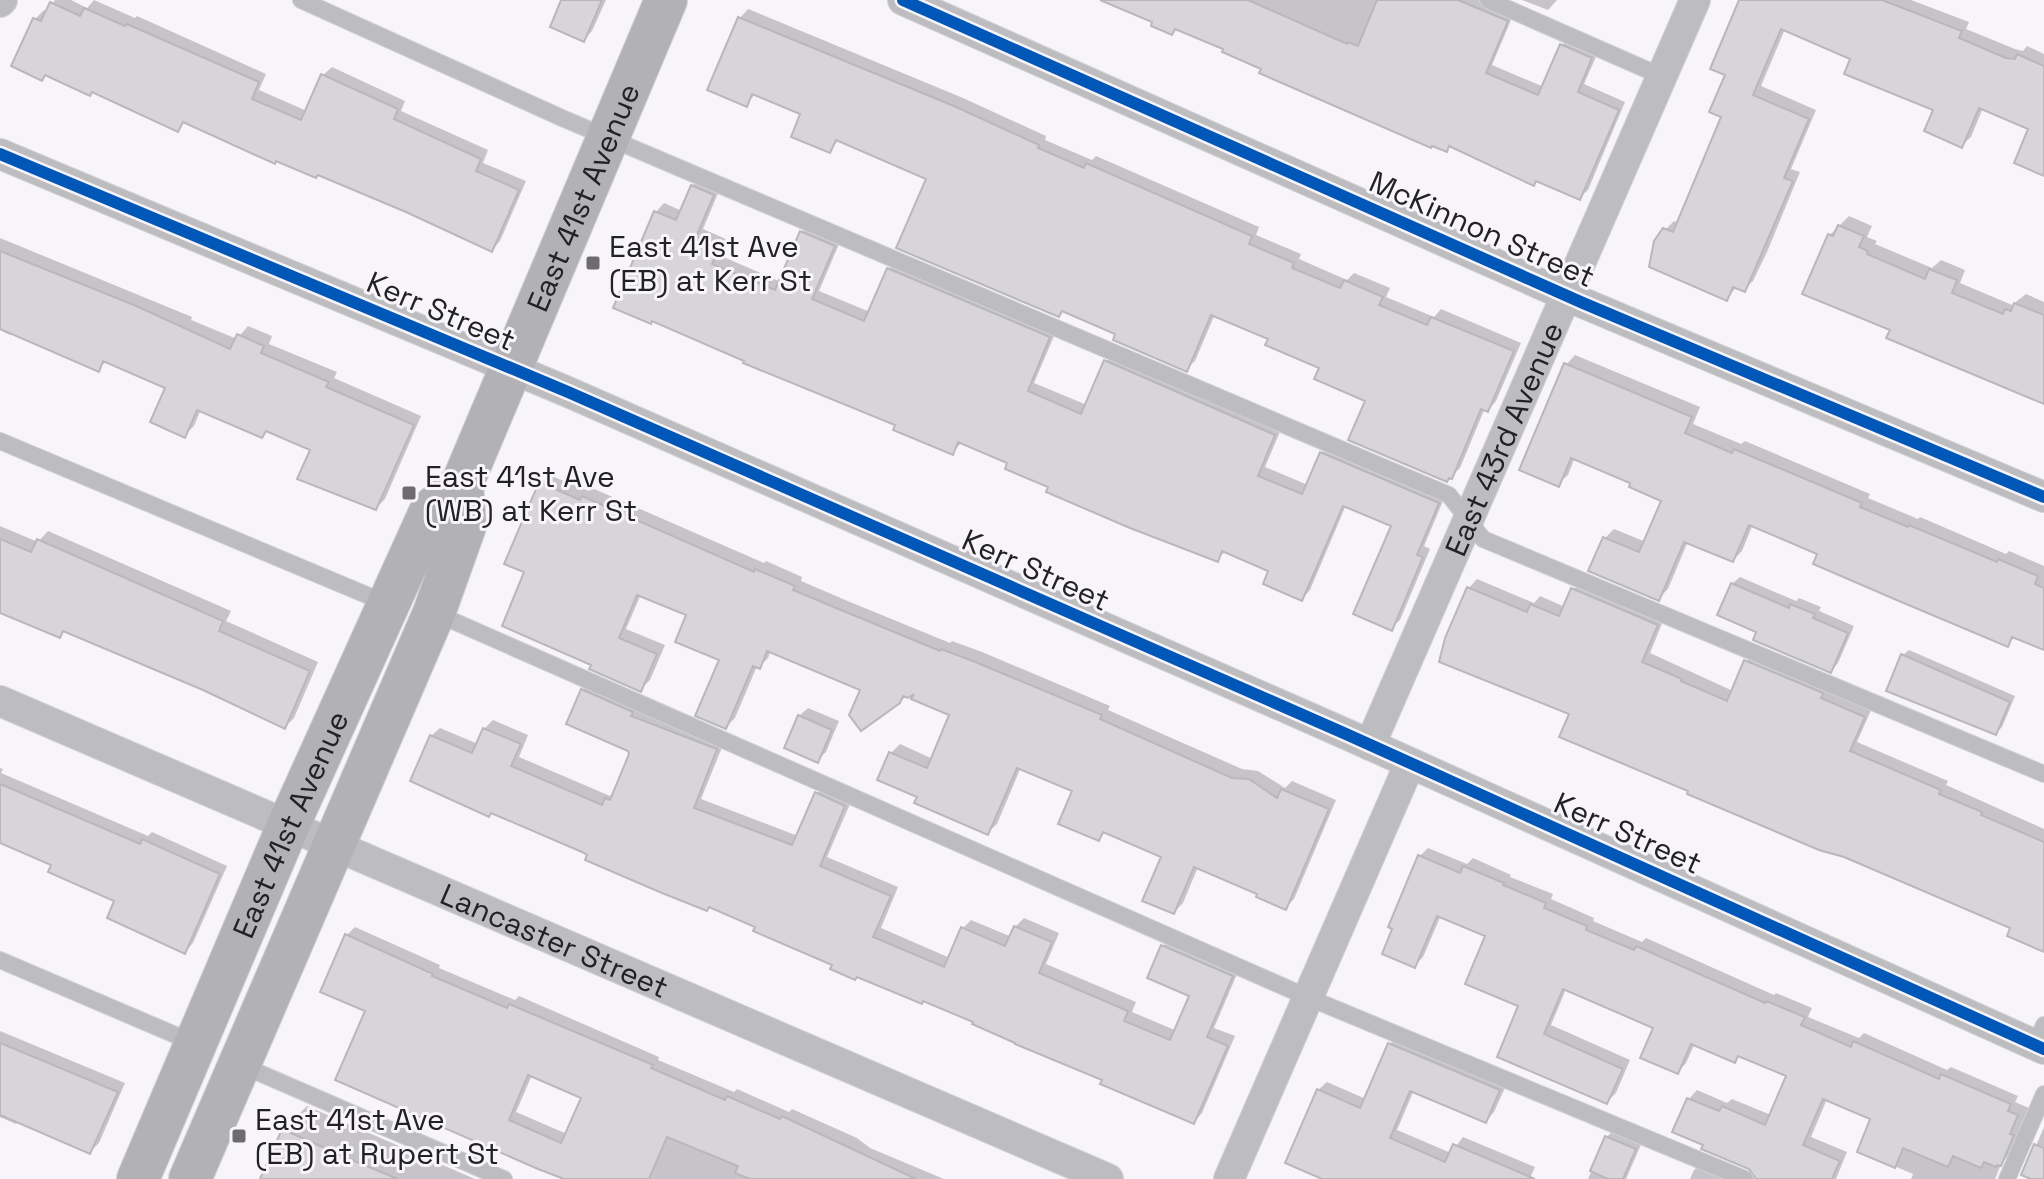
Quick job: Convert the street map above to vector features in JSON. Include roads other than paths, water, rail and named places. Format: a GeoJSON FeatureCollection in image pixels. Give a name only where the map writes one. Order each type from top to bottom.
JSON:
{"type":"FeatureCollection","features":[{"type":"Feature","properties":{"kind":"main road","name":"East 41st Avenue"},"geometry":{"type":"LineString","coordinates":[[190,1179],[434,613],[465,526],[462,484],[666,0]]}},
{"type":"Feature","properties":{"kind":"main road","name":"East 41st Avenue"},"geometry":{"type":"LineString","coordinates":[[138,1179],[288,826],[431,510],[462,484]]}},
{"type":"Feature","properties":{"kind":"street","name":"McKinnon Street"},"geometry":{"type":"LineString","coordinates":[[903,0],[1566,295],[2044,497]]}},
{"type":"Feature","properties":{"kind":"street","name":"East 43rd Avenue"},"geometry":{"type":"LineString","coordinates":[[1370,745],[1695,0]]}},
{"type":"Feature","properties":{"kind":"street","name":"Kerr Street"},"geometry":{"type":"LineString","coordinates":[[0,154],[510,368],[2041,1040]]}},
{"type":"Feature","properties":{"kind":"street","name":"Lancaster Street"},"geometry":{"type":"LineString","coordinates":[[0,701],[1108,1179]]}},
{"type":"Feature","properties":{"kind":"street"},"geometry":{"type":"LineString","coordinates":[[1229,1179],[1410,763]]}},
{"type":"Feature","properties":{"kind":"lane"},"geometry":{"type":"LineString","coordinates":[[301,0],[608,137],[1449,495],[1483,539],[2044,774]]}},
{"type":"Feature","properties":{"kind":"lane"},"geometry":{"type":"LineString","coordinates":[[1488,0],[1661,76]]}},
{"type":"Feature","properties":{"kind":"lane"},"geometry":{"type":"LineString","coordinates":[[0,441],[389,605]]}},
{"type":"Feature","properties":{"kind":"lane"},"geometry":{"type":"LineString","coordinates":[[434,613],[1307,997],[1745,1179]]}},
{"type":"Feature","properties":{"kind":"lane"},"geometry":{"type":"LineString","coordinates":[[0,960],[195,1043]]}},
{"type":"Feature","properties":{"kind":"lane"},"geometry":{"type":"LineString","coordinates":[[239,1064],[504,1179]]}},
{"type":"Feature","properties":{"kind":"lane"},"geometry":{"type":"LineString","coordinates":[[2007,1179],[2044,1094]]}},
{"type":"Feature","properties":{"kind":"place","name":"East 41st Ave (EB) at Kerr St"},"geometry":{"type":"Point","coordinates":[593,263]}},
{"type":"Feature","properties":{"kind":"place","name":"East 41st Ave (WB) at Kerr St"},"geometry":{"type":"Point","coordinates":[409,493]}},
{"type":"Feature","properties":{"kind":"place","name":"East 41st Ave (EB) at Rupert St"},"geometry":{"type":"Point","coordinates":[239,1136]}}]}
